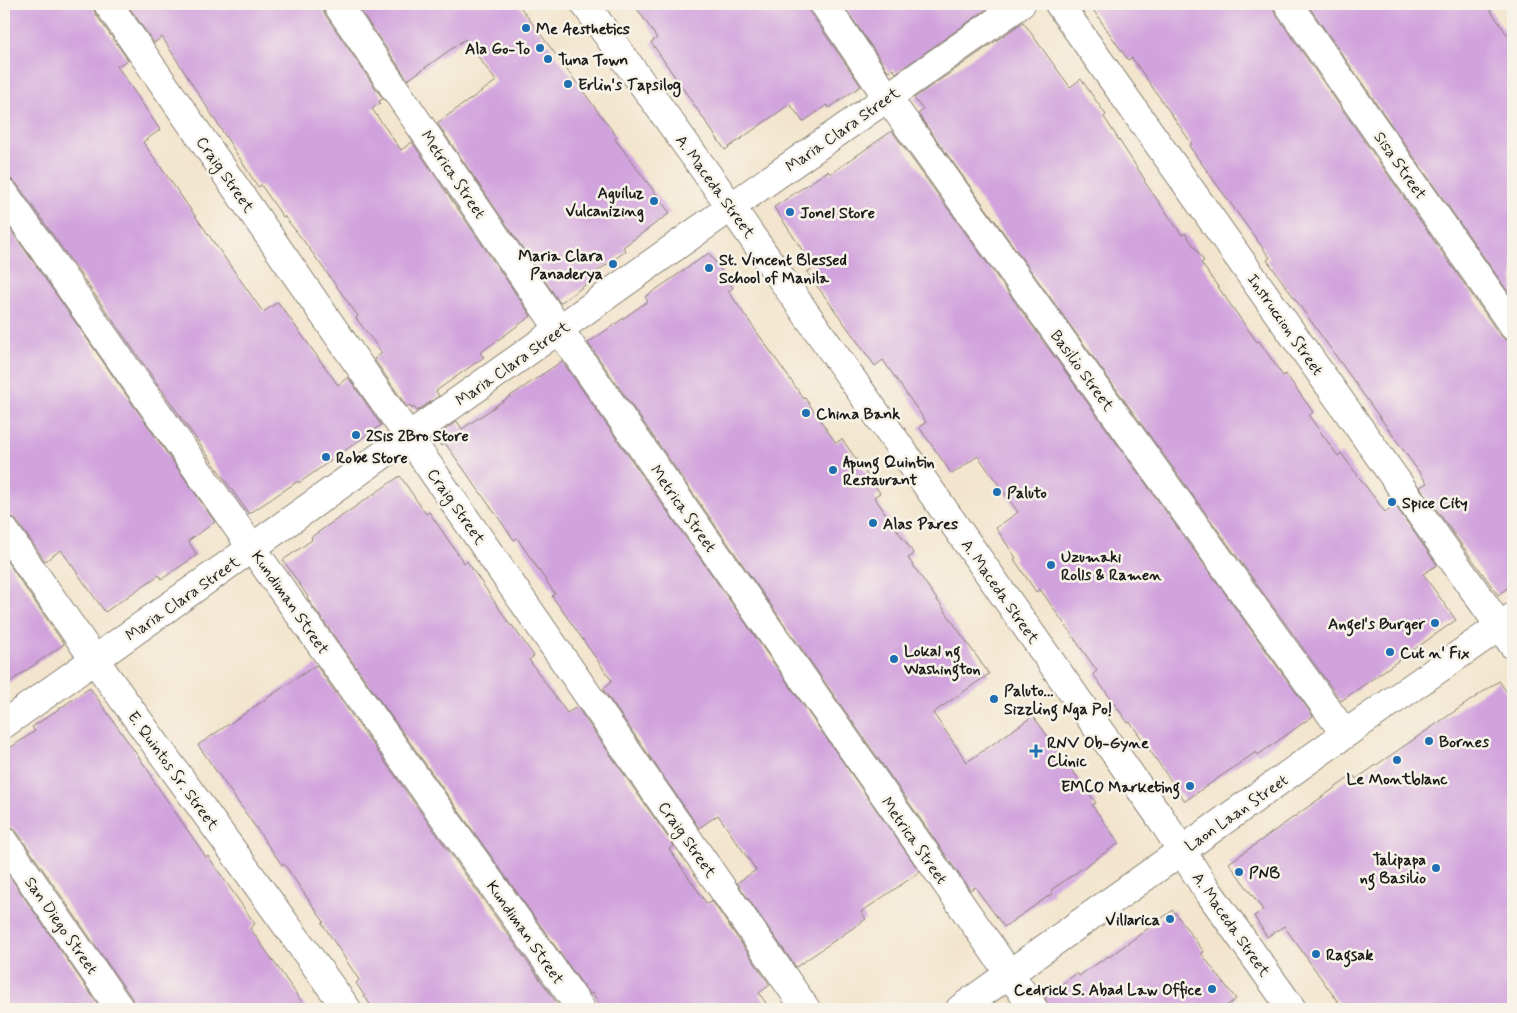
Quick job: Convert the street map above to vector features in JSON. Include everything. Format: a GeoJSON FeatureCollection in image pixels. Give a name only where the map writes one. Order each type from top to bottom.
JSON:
{"type":"FeatureCollection","features":[{"type":"Feature","properties":{"kind":"street","name":"Craig Street"},"geometry":{"type":"LineString","coordinates":[[108,4],[806,1009]]}},
{"type":"Feature","properties":{"kind":"street","name":"Metrica Street"},"geometry":{"type":"LineString","coordinates":[[337,4],[559,329],[1034,1009]]}},
{"type":"Feature","properties":{"kind":"street","name":"A. Maceda Street"},"geometry":{"type":"LineString","coordinates":[[585,4],[731,207],[1292,1009]]}},
{"type":"Feature","properties":{"kind":"street","name":"Basilio Street"},"geometry":{"type":"LineString","coordinates":[[824,4],[887,98],[1345,734]]}},
{"type":"Feature","properties":{"kind":"street","name":"Maria Clara Street"},"geometry":{"type":"LineString","coordinates":[[4,724],[731,207],[1021,4]]}},
{"type":"Feature","properties":{"kind":"street","name":"Instruccion Street"},"geometry":{"type":"LineString","coordinates":[[1059,4],[1509,630]]}},
{"type":"Feature","properties":{"kind":"street","name":"Sisa Street"},"geometry":{"type":"LineString","coordinates":[[1288,4],[1513,326]]}},
{"type":"Feature","properties":{"kind":"street","name":"Kundiman Street"},"geometry":{"type":"LineString","coordinates":[[4,193],[252,548],[581,1009]]}},
{"type":"Feature","properties":{"kind":"street","name":"E. Quintos Sr. Street"},"geometry":{"type":"LineString","coordinates":[[4,530],[94,660],[347,1009]]}},
{"type":"Feature","properties":{"kind":"street","name":"Laon Laan Street"},"geometry":{"type":"LineString","coordinates":[[960,1009],[1345,734],[1509,630]]}},
{"type":"Feature","properties":{"kind":"street","name":"San Diego Street"},"geometry":{"type":"LineString","coordinates":[[4,841],[120,1009]]}},
{"type":"Feature","properties":{"kind":"building"},"geometry":{"type":"Polygon","coordinates":[[[4,4],[93,4],[95,13],[128,60],[117,66],[160,130],[143,142],[263,312],[278,302],[338,385],[348,377],[381,425],[299,483],[298,481],[249,514],[17,184],[11,179],[4,178],[4,4]]]}},
{"type":"Feature","properties":{"kind":"building"},"geometry":{"type":"Polygon","coordinates":[[[127,4],[322,4],[324,13],[383,99],[372,109],[401,150],[412,142],[531,316],[480,353],[484,357],[436,391],[439,396],[417,411],[414,407],[412,409],[410,405],[407,407],[374,359],[382,353],[356,318],[358,316],[261,185],[258,187],[162,37],[154,43],[127,4]]]}},
{"type":"Feature","properties":{"kind":"building"},"geometry":{"type":"Polygon","coordinates":[[[356,4],[518,4],[617,137],[615,139],[670,213],[623,247],[626,251],[592,275],[595,278],[560,303],[437,123],[496,81],[465,39],[408,80],[356,4]]]}},
{"type":"Feature","properties":{"kind":"building"},"geometry":{"type":"Polygon","coordinates":[[[634,4],[804,4],[861,86],[829,108],[827,105],[803,122],[790,104],[725,150],[651,42],[657,38],[634,4]]]}},
{"type":"Feature","properties":{"kind":"building"},"geometry":{"type":"Polygon","coordinates":[[[851,4],[994,4],[896,73],[893,69],[889,72],[845,8],[851,4]]]}},
{"type":"Feature","properties":{"kind":"building"},"geometry":{"type":"Polygon","coordinates":[[[1089,4],[1273,4],[1275,13],[1500,335],[1506,340],[1513,341],[1513,584],[1498,595],[1420,487],[1427,483],[1267,260],[1270,258],[1189,146],[1192,144],[1132,58],[1128,60],[1089,4]]]}},
{"type":"Feature","properties":{"kind":"building"},"geometry":{"type":"Polygon","coordinates":[[[1307,4],[1486,4],[1513,43],[1513,299],[1307,4]]]}},
{"type":"Feature","properties":{"kind":"building"},"geometry":{"type":"Polygon","coordinates":[[[1023,22],[1070,87],[1081,79],[1106,115],[1104,117],[1144,181],[1182,235],[1185,233],[1204,261],[1201,263],[1257,342],[1259,341],[1283,376],[1286,374],[1313,412],[1309,416],[1338,456],[1341,453],[1385,512],[1395,505],[1437,565],[1423,574],[1456,620],[1341,701],[918,114],[923,110],[914,98],[1023,22]]]}},
{"type":"Feature","properties":{"kind":"building"},"geometry":{"type":"Polygon","coordinates":[[[892,131],[1313,716],[1258,755],[1256,752],[1185,801],[1130,722],[1128,723],[1093,674],[1097,671],[1040,589],[1036,592],[996,528],[1018,512],[978,456],[952,474],[919,427],[926,422],[883,360],[875,366],[807,272],[814,268],[774,207],[828,171],[830,174],[892,131]]]}},
{"type":"Feature","properties":{"kind":"building"},"geometry":{"type":"Polygon","coordinates":[[[4,220],[215,522],[188,541],[197,555],[162,579],[159,575],[105,612],[61,550],[45,561],[17,521],[11,516],[4,515],[4,220]]]}},
{"type":"Feature","properties":{"kind":"building"},"geometry":{"type":"Polygon","coordinates":[[[709,253],[733,288],[728,291],[804,399],[836,443],[842,439],[880,493],[874,497],[914,554],[908,558],[989,674],[933,713],[967,762],[1033,716],[1096,803],[1092,805],[1119,843],[1051,890],[1053,893],[1004,927],[975,887],[970,890],[588,343],[648,301],[645,297],[709,253]]]}},
{"type":"Feature","properties":{"kind":"building"},"geometry":{"type":"Polygon","coordinates":[[[562,361],[920,872],[861,912],[866,919],[796,967],[737,883],[756,870],[718,815],[699,828],[603,689],[612,681],[552,596],[555,594],[517,538],[514,540],[445,443],[441,446],[435,437],[457,421],[462,429],[562,361]]]}},
{"type":"Feature","properties":{"kind":"building"},"geometry":{"type":"Polygon","coordinates":[[[400,476],[426,514],[429,512],[464,563],[467,561],[511,626],[534,656],[529,660],[567,713],[577,707],[674,846],[669,849],[707,904],[712,901],[770,985],[759,993],[770,1009],[603,1009],[592,993],[590,994],[585,988],[307,598],[283,560],[312,540],[311,537],[400,476]]]}},
{"type":"Feature","properties":{"kind":"building"},"geometry":{"type":"Polygon","coordinates":[[[4,557],[64,644],[4,686],[4,557]]]}},
{"type":"Feature","properties":{"kind":"building"},"geometry":{"type":"Polygon","coordinates":[[[316,665],[559,1006],[554,1009],[373,1009],[356,983],[359,980],[322,923],[324,922],[198,745],[316,665]]]}},
{"type":"Feature","properties":{"kind":"building"},"geometry":{"type":"Polygon","coordinates":[[[1499,681],[1513,701],[1513,1009],[1343,1009],[1284,926],[1267,937],[1254,916],[1263,910],[1229,863],[1353,775],[1356,779],[1499,681]]]}},
{"type":"Feature","properties":{"kind":"building"},"geometry":{"type":"Polygon","coordinates":[[[90,688],[206,857],[208,856],[255,924],[250,928],[307,1009],[135,1009],[133,1000],[17,832],[11,827],[4,826],[4,752],[35,731],[32,727],[90,688]]]}},
{"type":"Feature","properties":{"kind":"building"},"geometry":{"type":"Polygon","coordinates":[[[4,868],[101,1009],[11,1009],[4,999],[4,868]]]}},
{"type":"Feature","properties":{"kind":"building"},"geometry":{"type":"Polygon","coordinates":[[[1173,910],[1204,952],[1201,953],[1236,999],[1222,1009],[1049,1009],[1045,997],[1077,973],[1079,976],[1109,957],[1173,910]]]}},
{"type":"Feature","properties":{"kind":"place","name":"Me Aesthetics"},"geometry":{"type":"Point","coordinates":[526,28]}},
{"type":"Feature","properties":{"kind":"place","name":"Ala Go-To"},"geometry":{"type":"Point","coordinates":[540,48]}},
{"type":"Feature","properties":{"kind":"place","name":"Tuna Town"},"geometry":{"type":"Point","coordinates":[548,59]}},
{"type":"Feature","properties":{"kind":"place","name":"Erlin's Tapsilog"},"geometry":{"type":"Point","coordinates":[568,84]}},
{"type":"Feature","properties":{"kind":"place","name":"Aguiluz Vulcanizing"},"geometry":{"type":"Point","coordinates":[654,201]}},
{"type":"Feature","properties":{"kind":"place","name":"Jonel Store"},"geometry":{"type":"Point","coordinates":[790,212]}},
{"type":"Feature","properties":{"kind":"place","name":"Maria Clara Panaderya"},"geometry":{"type":"Point","coordinates":[613,264]}},
{"type":"Feature","properties":{"kind":"place","name":"St. Vincent Blessed School of Manila"},"geometry":{"type":"Point","coordinates":[709,268]}},
{"type":"Feature","properties":{"kind":"place","name":"China Bank"},"geometry":{"type":"Point","coordinates":[806,413]}},
{"type":"Feature","properties":{"kind":"place","name":"2Sis 2Bro Store"},"geometry":{"type":"Point","coordinates":[356,435]}},
{"type":"Feature","properties":{"kind":"place","name":"Robe Store"},"geometry":{"type":"Point","coordinates":[326,457]}},
{"type":"Feature","properties":{"kind":"place","name":"Apung Quintin Restaurant"},"geometry":{"type":"Point","coordinates":[833,470]}},
{"type":"Feature","properties":{"kind":"place","name":"Paluto"},"geometry":{"type":"Point","coordinates":[997,492]}},
{"type":"Feature","properties":{"kind":"place","name":"Spice City"},"geometry":{"type":"Point","coordinates":[1392,502]}},
{"type":"Feature","properties":{"kind":"place","name":"Alas Pares"},"geometry":{"type":"Point","coordinates":[873,523]}},
{"type":"Feature","properties":{"kind":"place","name":"Uzumaki Rolls & Ramen"},"geometry":{"type":"Point","coordinates":[1051,565]}},
{"type":"Feature","properties":{"kind":"place","name":"Angel's Burger"},"geometry":{"type":"Point","coordinates":[1435,623]}},
{"type":"Feature","properties":{"kind":"place","name":"Cut n' Fix"},"geometry":{"type":"Point","coordinates":[1390,652]}},
{"type":"Feature","properties":{"kind":"place","name":"Lokal ng Washington"},"geometry":{"type":"Point","coordinates":[894,659]}},
{"type":"Feature","properties":{"kind":"place","name":"Paluto... Sizzling Nga Po!"},"geometry":{"type":"Point","coordinates":[994,699]}},
{"type":"Feature","properties":{"kind":"place","name":"Bornes"},"geometry":{"type":"Point","coordinates":[1429,741]}},
{"type":"Feature","properties":{"kind":"place","name":"RNV Ob-Gyne Clinic"},"geometry":{"type":"Point","coordinates":[1036,751]}},
{"type":"Feature","properties":{"kind":"place","name":"Le Montblanc"},"geometry":{"type":"Point","coordinates":[1397,760]}},
{"type":"Feature","properties":{"kind":"place","name":"EMCO Marketing"},"geometry":{"type":"Point","coordinates":[1190,786]}},
{"type":"Feature","properties":{"kind":"place","name":"Talipapa ng Basilio"},"geometry":{"type":"Point","coordinates":[1436,868]}},
{"type":"Feature","properties":{"kind":"place","name":"PNB"},"geometry":{"type":"Point","coordinates":[1239,872]}},
{"type":"Feature","properties":{"kind":"place","name":"Villarica"},"geometry":{"type":"Point","coordinates":[1170,919]}},
{"type":"Feature","properties":{"kind":"place","name":"Ragsak"},"geometry":{"type":"Point","coordinates":[1316,954]}},
{"type":"Feature","properties":{"kind":"place","name":"Cedrick S. Abad Law Office"},"geometry":{"type":"Point","coordinates":[1212,989]}}]}
